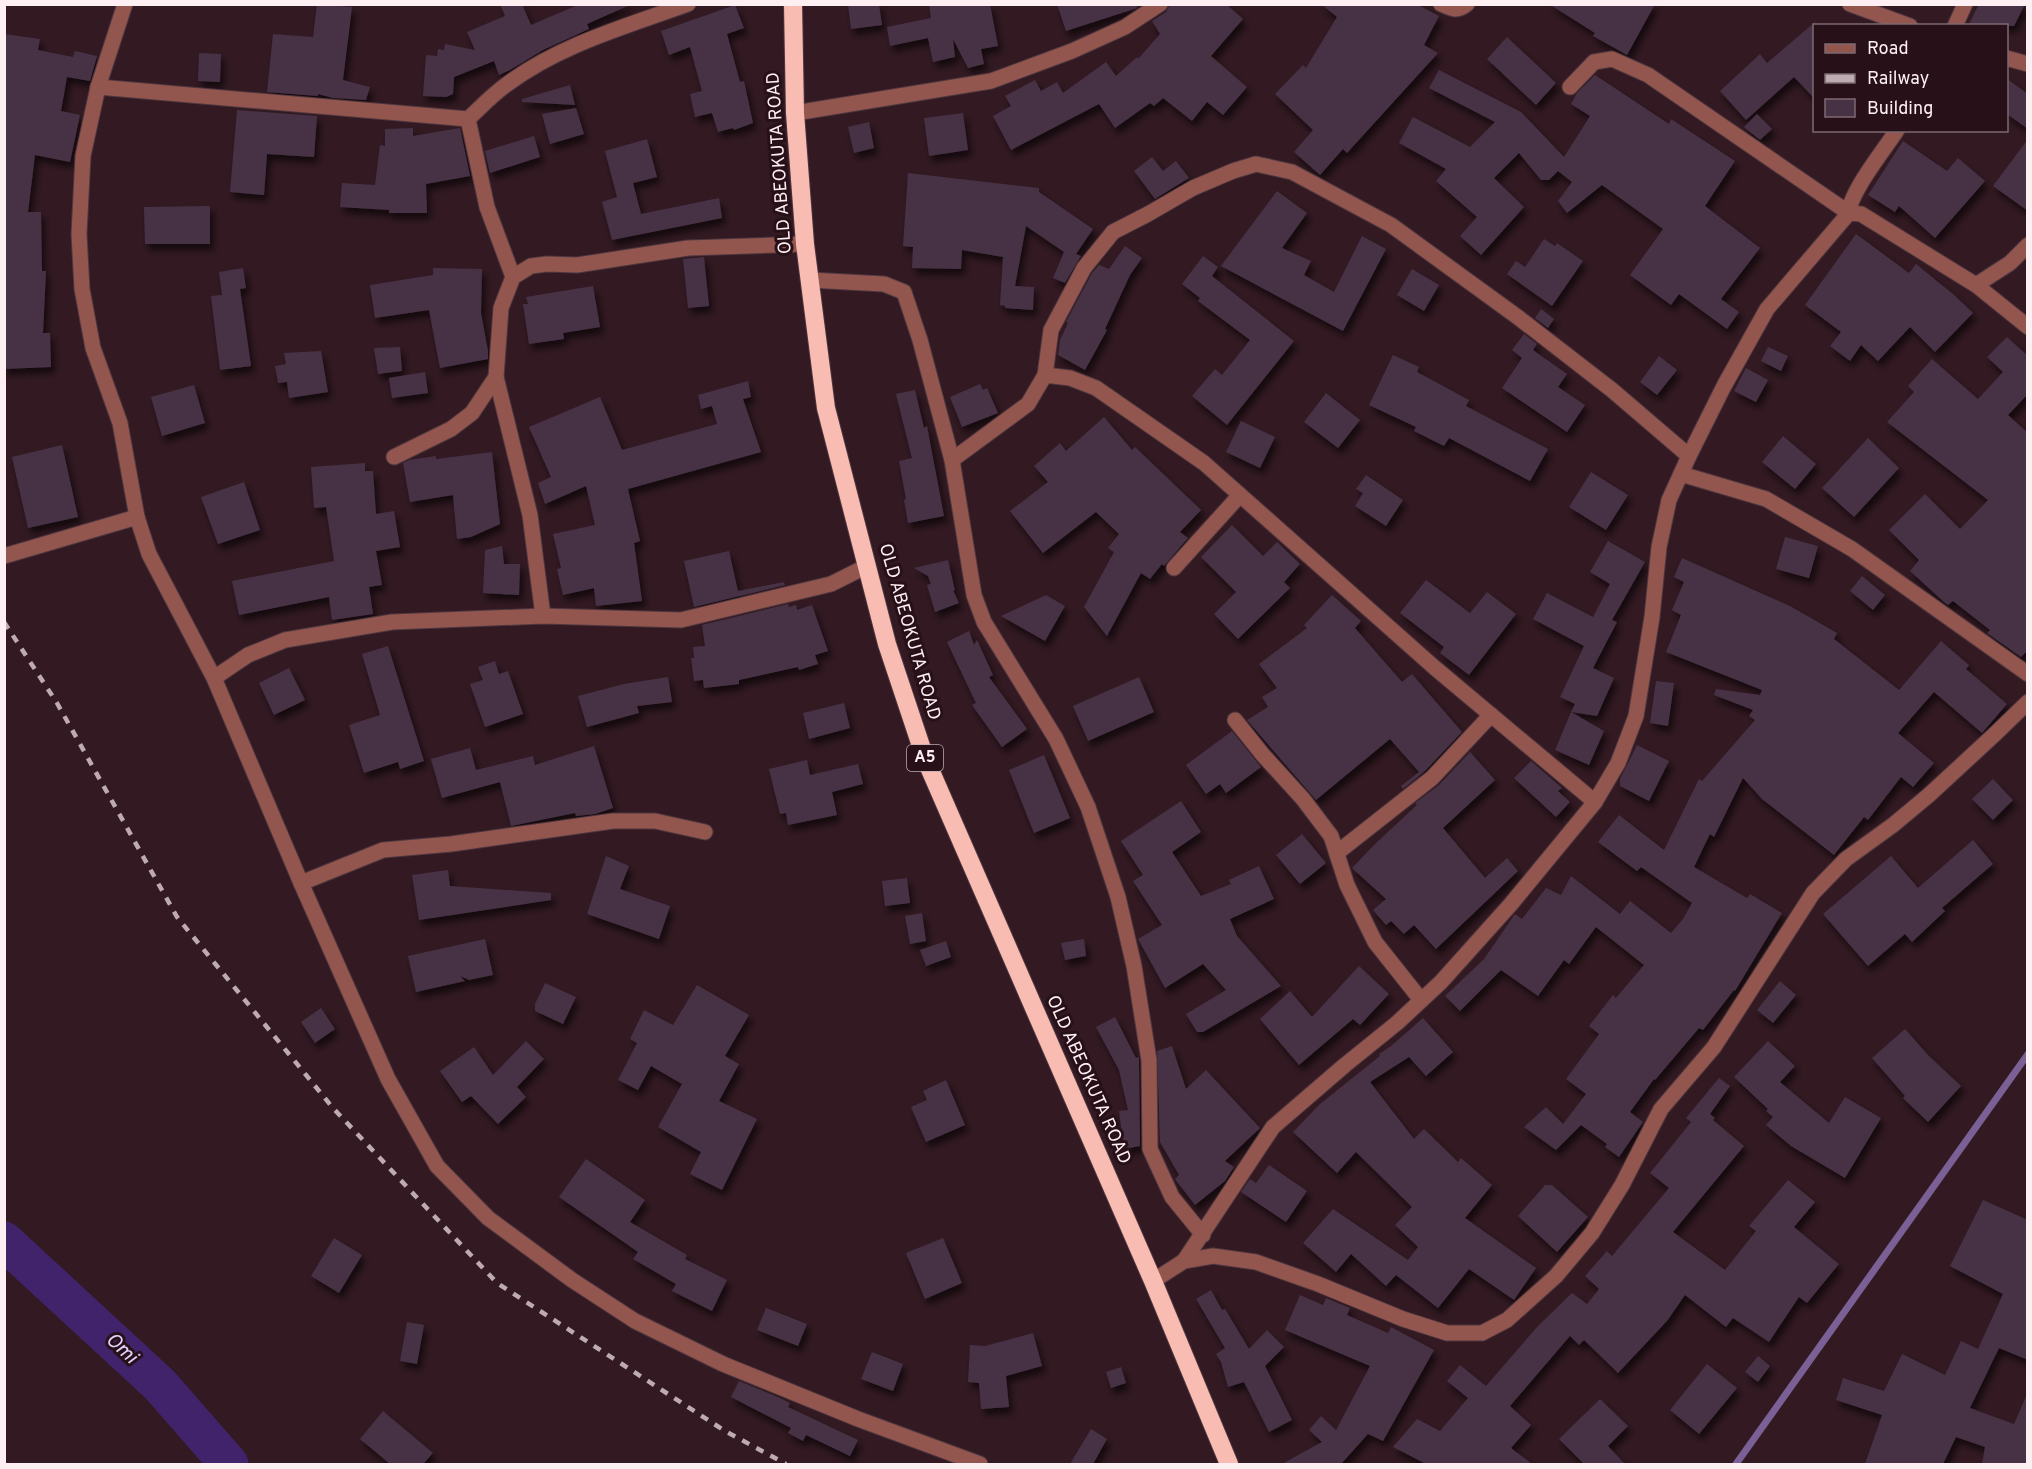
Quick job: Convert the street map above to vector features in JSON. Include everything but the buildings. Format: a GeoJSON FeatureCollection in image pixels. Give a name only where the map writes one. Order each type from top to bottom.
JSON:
{"type":"FeatureCollection","features":[{"type":"Feature","properties":{"kind":"highway","name":"OLD ABEOKUTA ROAD"},"geometry":{"type":"LineString","coordinates":[[793,4],[795,113],[805,244],[826,408],[887,644],[925,758],[1153,1281],[1229,1464]]}},
{"type":"Feature","properties":{"kind":"street"},"geometry":{"type":"LineString","coordinates":[[125,4],[98,87],[83,156],[80,234],[82,289],[93,348],[120,423],[137,517],[149,555],[214,678],[388,1079],[437,1166],[488,1218],[572,1280],[635,1321],[723,1364],[858,1419],[980,1464]]}},
{"type":"Feature","properties":{"kind":"street"},"geometry":{"type":"LineString","coordinates":[[98,87],[468,119],[506,85],[542,62],[599,36],[688,4]]}},
{"type":"Feature","properties":{"kind":"street"},"geometry":{"type":"LineString","coordinates":[[795,113],[992,81],[1072,51],[1125,27],[1160,4]]}},
{"type":"Feature","properties":{"kind":"street"},"geometry":{"type":"LineString","coordinates":[[1441,4],[1452,9],[1461,9],[1467,4]]}},
{"type":"Feature","properties":{"kind":"street"},"geometry":{"type":"LineString","coordinates":[[1850,4],[1905,24]]}},
{"type":"Feature","properties":{"kind":"street"},"geometry":{"type":"LineString","coordinates":[[1956,24],[1965,4]]}},
{"type":"Feature","properties":{"kind":"street"},"geometry":{"type":"LineString","coordinates":[[2008,58],[2028,64]]}},
{"type":"Feature","properties":{"kind":"street"},"geometry":{"type":"LineString","coordinates":[[1570,87],[1594,62],[1612,59],[1648,75],[1849,213],[1861,214],[1976,285],[2028,327]]}},
{"type":"Feature","properties":{"kind":"street"},"geometry":{"type":"LineString","coordinates":[[468,119],[488,207],[513,277]]}},
{"type":"Feature","properties":{"kind":"street"},"geometry":{"type":"LineString","coordinates":[[1153,1281],[1184,1261],[1273,1127],[1397,1023],[1440,982],[1511,904],[1595,802],[1618,763],[1636,716],[1652,618],[1659,547],[1669,500],[1724,386],[1767,309],[1849,213],[1849,206],[1865,176],[1882,155],[1896,132]]}},
{"type":"Feature","properties":{"kind":"street"},"geometry":{"type":"LineString","coordinates":[[952,460],[1028,404],[1045,375],[1051,330],[1084,267],[1113,232],[1193,188],[1256,164],[1292,172],[1391,225],[1612,390],[1689,456]]}},
{"type":"Feature","properties":{"kind":"street"},"geometry":{"type":"LineString","coordinates":[[543,616],[530,515],[496,377],[496,348],[501,308],[513,277],[531,266],[577,265],[688,248],[805,244]]}},
{"type":"Feature","properties":{"kind":"street"},"geometry":{"type":"LineString","coordinates":[[1976,285],[2010,263],[2028,245]]}},
{"type":"Feature","properties":{"kind":"street"},"geometry":{"type":"LineString","coordinates":[[810,280],[884,284],[904,292],[920,340],[952,460],[974,595],[984,622],[1060,748],[1088,807],[1118,897],[1134,966],[1149,1060],[1150,1149],[1172,1197],[1203,1235]]}},
{"type":"Feature","properties":{"kind":"street"},"geometry":{"type":"LineString","coordinates":[[1045,375],[1070,378],[1096,388],[1204,463],[1365,608],[1595,802]]}},
{"type":"Feature","properties":{"kind":"street"},"geometry":{"type":"LineString","coordinates":[[394,457],[451,429],[472,413],[496,377]]}},
{"type":"Feature","properties":{"kind":"street"},"geometry":{"type":"LineString","coordinates":[[1681,474],[1766,499],[1852,549],[2028,674]]}},
{"type":"Feature","properties":{"kind":"street"},"geometry":{"type":"LineString","coordinates":[[1174,568],[1240,495]]}},
{"type":"Feature","properties":{"kind":"street"},"geometry":{"type":"LineString","coordinates":[[4,556],[137,517]]}},
{"type":"Feature","properties":{"kind":"street"},"geometry":{"type":"LineString","coordinates":[[214,678],[248,655],[285,640],[392,622],[543,616],[681,620],[831,584],[867,566]]}},
{"type":"Feature","properties":{"kind":"street"},"geometry":{"type":"LineString","coordinates":[[1184,1261],[1213,1256],[1256,1262],[1318,1284],[1403,1319],[1447,1333],[1482,1333],[1507,1320],[1556,1276],[1592,1233],[1622,1185],[1660,1108],[1714,1047],[1813,893],[1846,859],[1929,795],[2028,702]]}},
{"type":"Feature","properties":{"kind":"street"},"geometry":{"type":"LineString","coordinates":[[1338,852],[1432,778],[1491,715]]}},
{"type":"Feature","properties":{"kind":"street"},"geometry":{"type":"LineString","coordinates":[[1235,720],[1303,799],[1331,836],[1347,885],[1376,942],[1421,1000]]}},
{"type":"Feature","properties":{"kind":"street"},"geometry":{"type":"LineString","coordinates":[[301,883],[383,850],[451,844],[613,821],[655,821],[705,832]]}},
{"type":"Feature","properties":{"kind":"waterway"},"geometry":{"type":"LineString","coordinates":[[1736,1464],[2028,1054]]}},
{"type":"Feature","properties":{"kind":"waterway","name":"Omi"},"geometry":{"type":"LineString","coordinates":[[4,1241],[160,1385],[229,1464]]}},
{"type":"Feature","properties":{"kind":"railway"},"geometry":{"type":"LineString","coordinates":[[4,622],[57,703],[177,917],[333,1108],[497,1283],[725,1431],[786,1464]]}}]}
